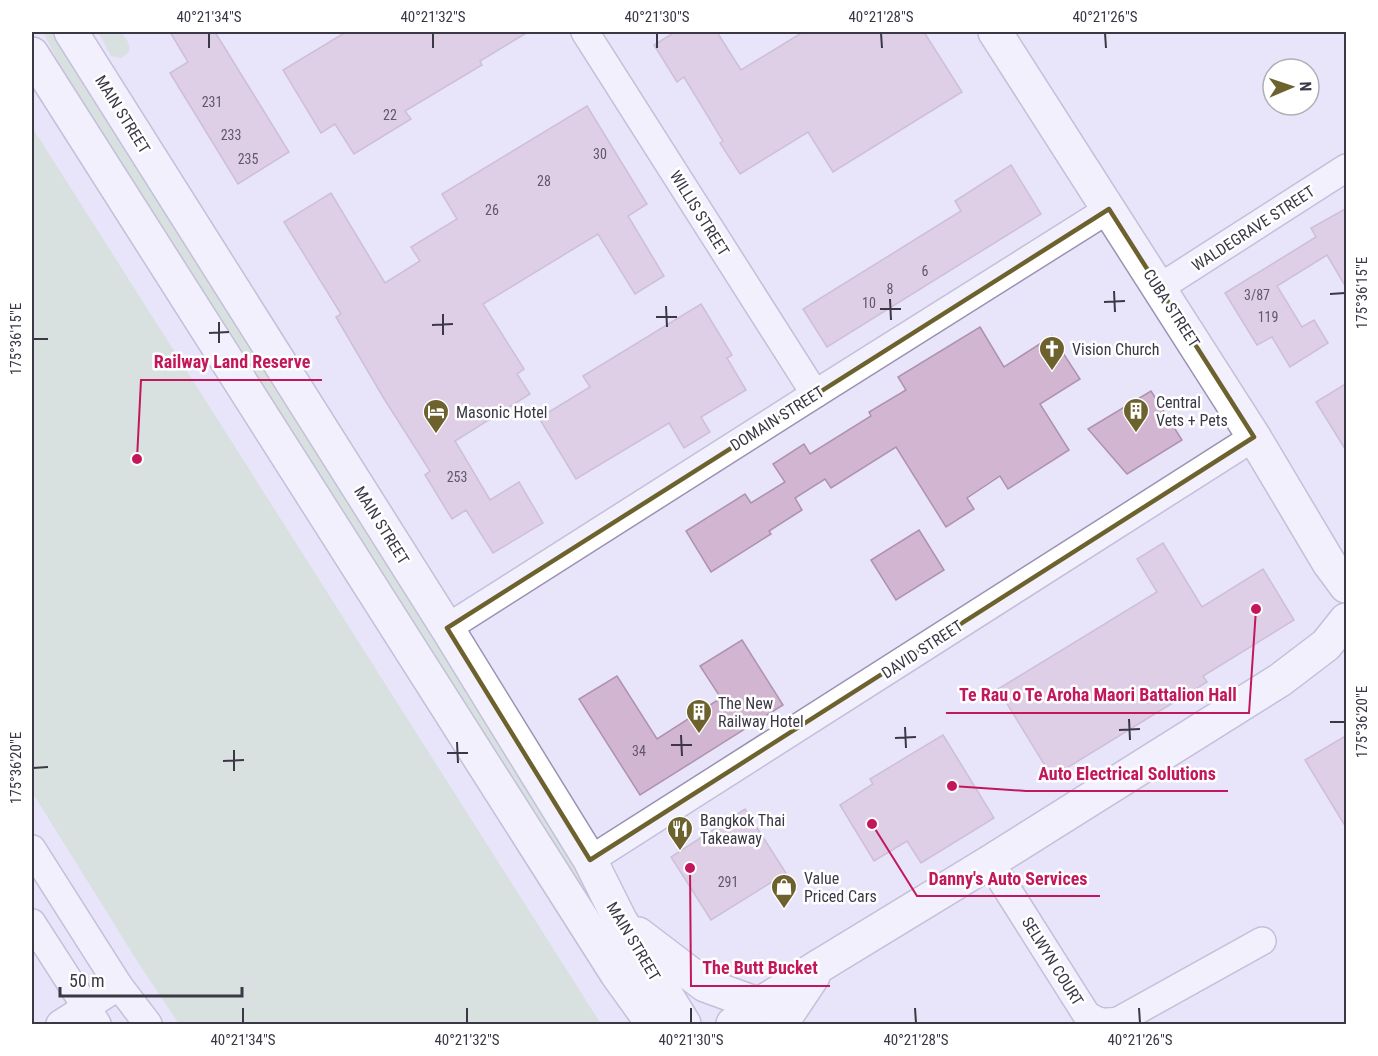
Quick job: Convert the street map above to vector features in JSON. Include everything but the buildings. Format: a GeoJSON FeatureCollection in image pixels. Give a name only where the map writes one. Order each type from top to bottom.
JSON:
{"type":"FeatureCollection","features":[{"type":"Feature","properties":{"kind":"main road","name":"MAIN STREET"},"geometry":{"type":"LineString","coordinates":[[71,32],[447,628],[590,860],[620,920],[684,1024]]}},
{"type":"Feature","properties":{"kind":"main road","name":"CUBA STREET"},"geometry":{"type":"LineString","coordinates":[[995,32],[1254,437],[1329,563],[1347,586]]}},
{"type":"Feature","properties":{"kind":"main road","name":"MAIN STREET"},"geometry":{"type":"LineString","coordinates":[[32,54],[617,974],[653,1024]]}},
{"type":"Feature","properties":{"kind":"main road"},"geometry":{"type":"LineString","coordinates":[[733,1024],[770,1015],[821,965],[1280,680],[1326,645],[1347,620]]}},
{"type":"Feature","properties":{"kind":"main road"},"geometry":{"type":"LineString","coordinates":[[620,920],[705,985],[770,1015]]}},
{"type":"Feature","properties":{"kind":"main road"},"geometry":{"type":"LineString","coordinates":[[617,974],[624,1024]]}},
{"type":"Feature","properties":{"kind":"street","name":"WILLIS STREET"},"geometry":{"type":"LineString","coordinates":[[585,32],[815,394]]}},
{"type":"Feature","properties":{"kind":"street","name":"WALDEGRAVE STREET"},"geometry":{"type":"LineString","coordinates":[[1159,288],[1347,168]]}},
{"type":"Feature","properties":{"kind":"street","name":"DOMAIN STREET"},"geometry":{"type":"LineString","coordinates":[[447,628],[1108,209]]}},
{"type":"Feature","properties":{"kind":"street","name":"DAVID STREET"},"geometry":{"type":"LineString","coordinates":[[590,860],[1254,437]]}},
{"type":"Feature","properties":{"kind":"street"},"geometry":{"type":"LineString","coordinates":[[32,849],[119,986],[148,1024]]}},
{"type":"Feature","properties":{"kind":"street","name":"SELWYN COURT"},"geometry":{"type":"LineString","coordinates":[[990,862],[1086,1014],[1095,1020],[1106,1023],[1118,1021],[1262,941]]}},
{"type":"Feature","properties":{"kind":"street"},"geometry":{"type":"LineString","coordinates":[[32,922],[92,1016]]}},
{"type":"Feature","properties":{"kind":"street"},"geometry":{"type":"LineString","coordinates":[[60,1024],[92,1016],[119,986]]}},
{"type":"Feature","properties":{"kind":"highlighted area"},"geometry":{"type":"Polygon","coordinates":[[[1109,209],[1254,437],[590,860],[447,628],[1109,209]]]}},
{"type":"Feature","properties":{"kind":"green space"},"geometry":{"type":"Polygon","coordinates":[[[43,32],[51,32],[565,845],[595,904],[591,906],[66,77],[43,32]]]}},
{"type":"Feature","properties":{"kind":"green space"},"geometry":{"type":"Polygon","coordinates":[[[98,32],[121,32],[130,48],[128,53],[121,58],[111,56],[98,32]]]}},
{"type":"Feature","properties":{"kind":"green space"},"geometry":{"type":"Polygon","coordinates":[[[32,127],[601,1024],[179,1024],[139,964],[32,792],[32,127]]]}},
{"type":"Feature","properties":{"kind":"place","name":"Vision Church"},"geometry":{"type":"Point","coordinates":[1052,372]}},
{"type":"Feature","properties":{"kind":"place","name":"Central Vets + Pets"},"geometry":{"type":"Point","coordinates":[1136,434]}},
{"type":"Feature","properties":{"kind":"place","name":"Masonic Hotel"},"geometry":{"type":"Point","coordinates":[436,435]}},
{"type":"Feature","properties":{"kind":"place","name":"Railway Land Reserve"},"geometry":{"type":"Point","coordinates":[137,459]}},
{"type":"Feature","properties":{"kind":"place","name":"Te Rau o Te Aroha Maori Battalion Hall"},"geometry":{"type":"Point","coordinates":[1256,609]}},
{"type":"Feature","properties":{"kind":"place","name":"The New Railway Hotel"},"geometry":{"type":"Point","coordinates":[699,735]}},
{"type":"Feature","properties":{"kind":"place","name":"Auto Electrical Solutions"},"geometry":{"type":"Point","coordinates":[952,786]}},
{"type":"Feature","properties":{"kind":"place","name":"Danny's Auto Services"},"geometry":{"type":"Point","coordinates":[872,824]}},
{"type":"Feature","properties":{"kind":"place","name":"Bangkok Thai Takeaway"},"geometry":{"type":"Point","coordinates":[680,852]}},
{"type":"Feature","properties":{"kind":"place","name":"The Butt Bucket"},"geometry":{"type":"Point","coordinates":[690,868]}},
{"type":"Feature","properties":{"kind":"place","name":"Value Priced Cars"},"geometry":{"type":"Point","coordinates":[784,910]}}]}
